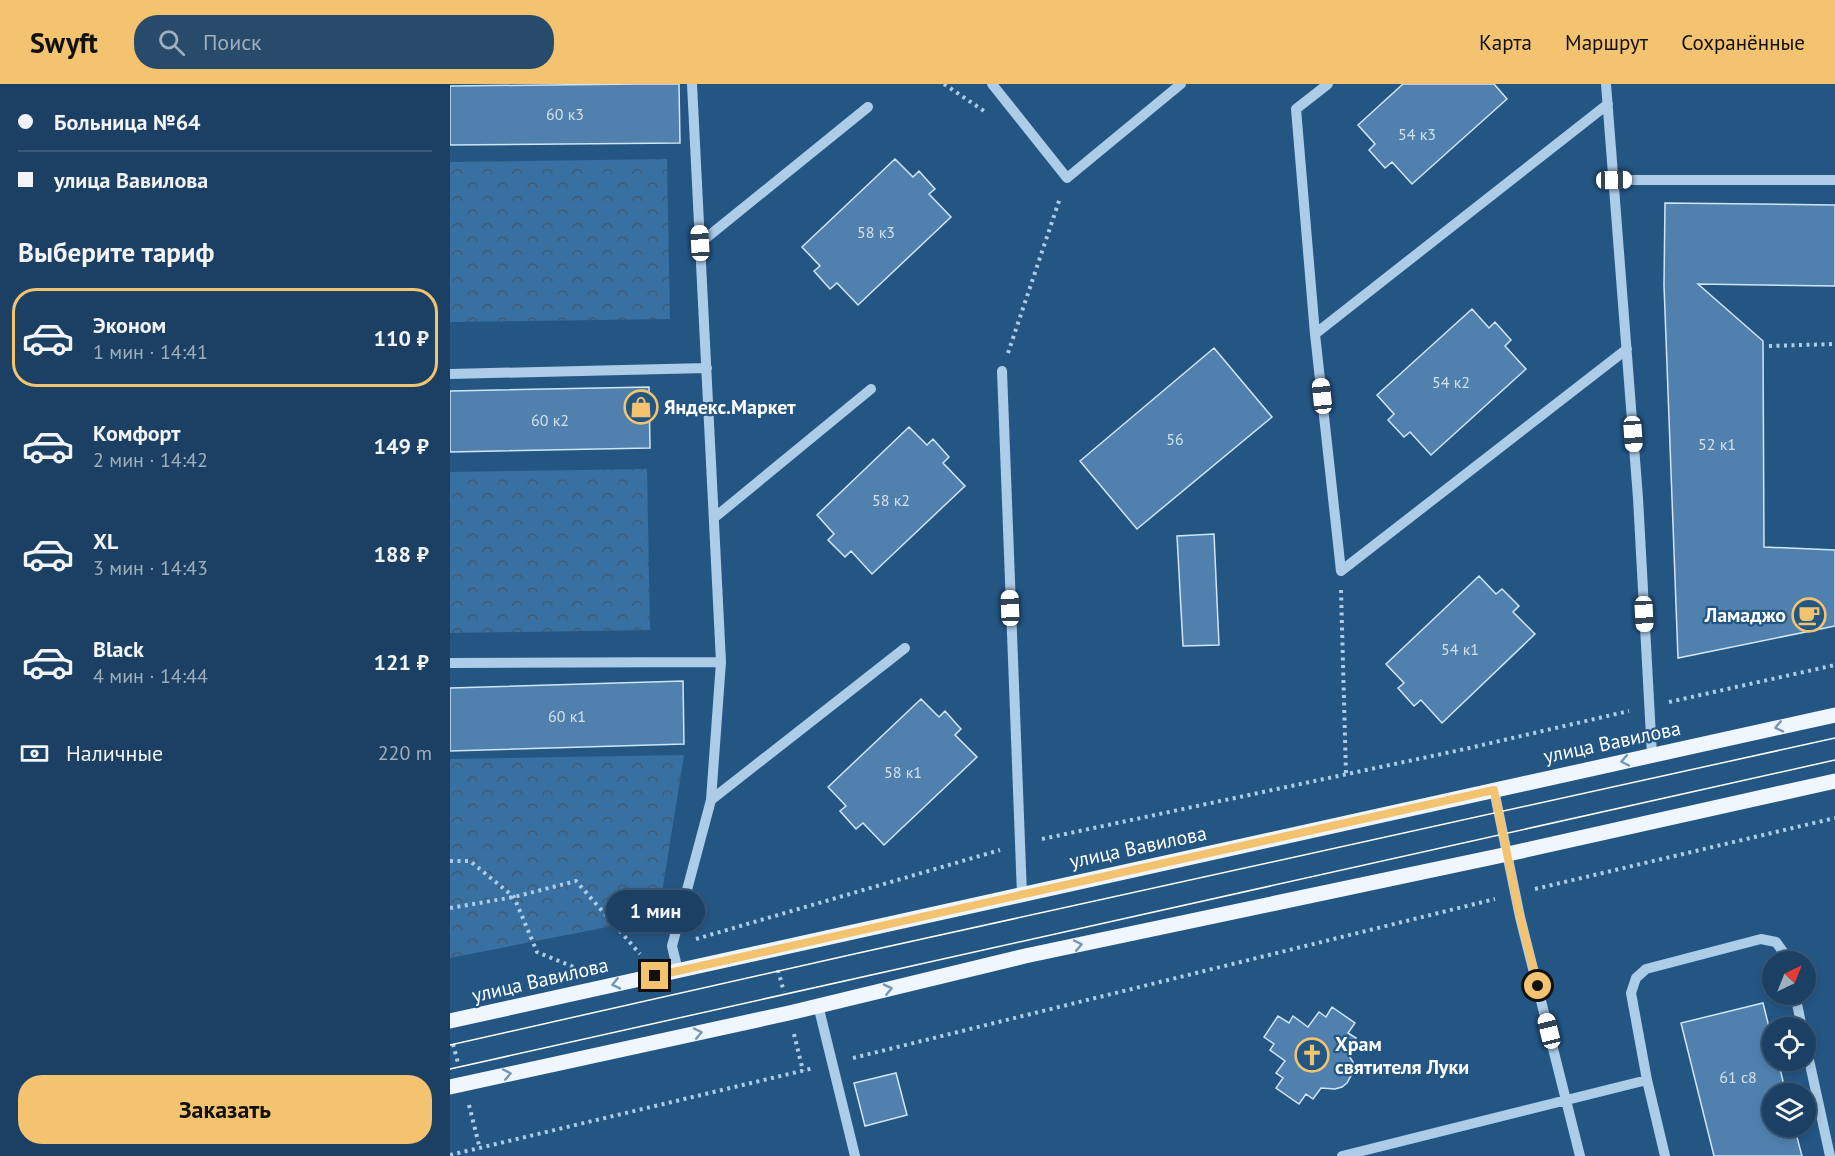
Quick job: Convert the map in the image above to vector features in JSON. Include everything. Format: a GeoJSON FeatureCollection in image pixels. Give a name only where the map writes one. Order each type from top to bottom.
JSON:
{"type":"FeatureCollection","features":[{"type":"Feature","properties":{"kind":"main road","name":"улица Вавилова"},"geometry":{"type":"LineString","coordinates":[[450,1021],[1835,715]]}},
{"type":"Feature","properties":{"kind":"main road"},"geometry":{"type":"LineString","coordinates":[[450,1087],[789,1013],[1025,956],[1508,854],[1835,781]]}},
{"type":"Feature","properties":{"kind":"lane"},"geometry":{"type":"LineString","coordinates":[[678,971],[672,946],[711,800],[721,662],[692,84]]}},
{"type":"Feature","properties":{"kind":"lane"},"geometry":{"type":"LineString","coordinates":[[992,84],[1067,178],[1181,84]]}},
{"type":"Feature","properties":{"kind":"lane"},"geometry":{"type":"LineString","coordinates":[[1328,84],[1296,110],[1315,334],[1341,571]]}},
{"type":"Feature","properties":{"kind":"lane"},"geometry":{"type":"LineString","coordinates":[[1606,84],[1638,498],[1652,755]]}},
{"type":"Feature","properties":{"kind":"lane"},"geometry":{"type":"LineString","coordinates":[[1315,334],[1608,104]]}},
{"type":"Feature","properties":{"kind":"lane"},"geometry":{"type":"LineString","coordinates":[[700,243],[868,107]]}},
{"type":"Feature","properties":{"kind":"lane"},"geometry":{"type":"LineString","coordinates":[[1614,180],[1835,180]]}},
{"type":"Feature","properties":{"kind":"lane"},"geometry":{"type":"LineString","coordinates":[[1341,571],[1627,349]]}},
{"type":"Feature","properties":{"kind":"lane"},"geometry":{"type":"LineString","coordinates":[[450,374],[707,368]]}},
{"type":"Feature","properties":{"kind":"lane"},"geometry":{"type":"LineString","coordinates":[[1002,371],[1022,895]]}},
{"type":"Feature","properties":{"kind":"lane"},"geometry":{"type":"LineString","coordinates":[[714,518],[871,389]]}},
{"type":"Feature","properties":{"kind":"lane"},"geometry":{"type":"LineString","coordinates":[[711,800],[905,648]]}},
{"type":"Feature","properties":{"kind":"lane"},"geometry":{"type":"LineString","coordinates":[[450,663],[721,662]]}},
{"type":"Feature","properties":{"kind":"lane"},"geometry":{"type":"LineString","coordinates":[[1494,790],[1515,894],[1580,1156]]}},
{"type":"Feature","properties":{"kind":"lane"},"geometry":{"type":"LineString","coordinates":[[1665,1156],[1647,1080],[1631,993],[1636,978],[1646,969],[1761,939],[1776,942],[1782,951]]}},
{"type":"Feature","properties":{"kind":"lane"},"geometry":{"type":"LineString","coordinates":[[818,1005],[855,1156]]}},
{"type":"Feature","properties":{"kind":"lane"},"geometry":{"type":"LineString","coordinates":[[1811,1071],[1830,1156]]}},
{"type":"Feature","properties":{"kind":"lane"},"geometry":{"type":"LineString","coordinates":[[1342,1156],[1647,1080]]}},
{"type":"Feature","properties":{"kind":"path"},"geometry":{"type":"LineString","coordinates":[[1002,371],[1067,178]]}},
{"type":"Feature","properties":{"kind":"path"},"geometry":{"type":"LineString","coordinates":[[1769,346],[1835,344]]}},
{"type":"Feature","properties":{"kind":"path"},"geometry":{"type":"LineString","coordinates":[[1341,571],[1346,774]]}},
{"type":"Feature","properties":{"kind":"path"},"geometry":{"type":"LineString","coordinates":[[630,957],[1019,844],[1835,665]]}},
{"type":"Feature","properties":{"kind":"path"},"geometry":{"type":"LineString","coordinates":[[450,1155],[1515,894],[1835,818]]}},
{"type":"Feature","properties":{"kind":"path"},"geometry":{"type":"LineString","coordinates":[[450,861],[470,861],[514,897],[537,952],[581,969],[570,972]]}},
{"type":"Feature","properties":{"kind":"path"},"geometry":{"type":"LineString","coordinates":[[450,908],[514,897],[576,881],[640,954]]}},
{"type":"Feature","properties":{"kind":"green space"},"geometry":{"type":"Polygon","coordinates":[[[667,159],[670,319],[450,322],[450,162],[667,159]]]}},
{"type":"Feature","properties":{"kind":"green space"},"geometry":{"type":"Polygon","coordinates":[[[647,469],[650,630],[450,633],[450,472],[647,469]]]}},
{"type":"Feature","properties":{"kind":"green space"},"geometry":{"type":"Polygon","coordinates":[[[684,755],[658,917],[450,958],[450,759],[684,755]]]}},
{"type":"Feature","properties":{"kind":"building"},"geometry":{"type":"Polygon","coordinates":[[[679,84],[680,143],[450,145],[450,86],[679,84]]]}},
{"type":"Feature","properties":{"kind":"building"},"geometry":{"type":"Polygon","coordinates":[[[1403,84],[1494,84],[1507,99],[1412,184],[1392,162],[1385,168],[1369,150],[1375,144],[1358,125],[1403,84]]]}},
{"type":"Feature","properties":{"kind":"building"},"geometry":{"type":"Polygon","coordinates":[[[895,159],[913,177],[919,171],[935,189],[929,194],[951,217],[858,305],[837,283],[830,289],[814,271],[820,266],[802,247],[895,159]]]}},
{"type":"Feature","properties":{"kind":"building"},"geometry":{"type":"Polygon","coordinates":[[[1665,203],[1835,205],[1835,286],[1698,284],[1763,341],[1764,547],[1835,550],[1835,626],[1678,658],[1664,285],[1665,203]]]}},
{"type":"Feature","properties":{"kind":"building"},"geometry":{"type":"Polygon","coordinates":[[[1472,309],[1489,328],[1495,322],[1511,340],[1505,346],[1526,369],[1431,455],[1410,432],[1404,437],[1388,420],[1394,414],[1377,395],[1472,309]]]}},
{"type":"Feature","properties":{"kind":"building"},"geometry":{"type":"Polygon","coordinates":[[[1214,348],[1272,417],[1137,529],[1080,461],[1214,348]]]}},
{"type":"Feature","properties":{"kind":"building"},"geometry":{"type":"Polygon","coordinates":[[[649,387],[650,448],[450,452],[450,391],[649,387]]]}},
{"type":"Feature","properties":{"kind":"building"},"geometry":{"type":"Polygon","coordinates":[[[909,427],[927,445],[933,439],[949,457],[943,463],[965,486],[872,574],[851,551],[845,557],[828,540],[834,534],[817,515],[909,427]]]}},
{"type":"Feature","properties":{"kind":"building"},"geometry":{"type":"Polygon","coordinates":[[[1214,534],[1219,645],[1183,646],[1177,536],[1214,534]]]}},
{"type":"Feature","properties":{"kind":"building"},"geometry":{"type":"Polygon","coordinates":[[[1479,576],[1496,594],[1502,589],[1519,606],[1513,612],[1535,634],[1442,723],[1421,700],[1414,706],[1398,688],[1404,683],[1386,664],[1479,576]]]}},
{"type":"Feature","properties":{"kind":"building"},"geometry":{"type":"Polygon","coordinates":[[[683,681],[684,744],[450,751],[450,688],[683,681]]]}},
{"type":"Feature","properties":{"kind":"building"},"geometry":{"type":"Polygon","coordinates":[[[921,699],[939,717],[945,711],[961,729],[955,735],[977,757],[884,845],[863,823],[856,829],[840,811],[846,806],[828,787],[921,699]]]}},
{"type":"Feature","properties":{"kind":"building"},"geometry":{"type":"Polygon","coordinates":[[[1762,1003],[1766,1017],[1762,1017],[1762,1071],[1781,1071],[1783,1083],[1762,1083],[1762,1137],[1797,1137],[1802,1156],[1714,1156],[1681,1023],[1762,1003]]]}},
{"type":"Feature","properties":{"kind":"building","name":"Храм святителя Луки"},"geometry":{"type":"Polygon","coordinates":[[[1332,1007],[1355,1023],[1348,1033],[1356,1038],[1346,1051],[1353,1062],[1354,1070],[1342,1087],[1321,1088],[1313,1099],[1306,1094],[1299,1104],[1276,1088],[1283,1078],[1276,1073],[1285,1061],[1270,1050],[1274,1044],[1264,1037],[1278,1016],[1289,1023],[1293,1016],[1308,1027],[1319,1012],[1326,1017],[1332,1007]]]}},
{"type":"Feature","properties":{"kind":"building"},"geometry":{"type":"Polygon","coordinates":[[[896,1073],[907,1115],[865,1126],[854,1083],[896,1073]]]}},
{"type":"Feature","properties":{"kind":"tram line"},"geometry":{"type":"LineString","coordinates":[[450,1045],[1835,738]]}},
{"type":"Feature","properties":{"kind":"tram line"},"geometry":{"type":"LineString","coordinates":[[450,1069],[1835,760]]}},
{"type":"Feature","properties":{"kind":"place","name":"Яндекс.Маркет"},"geometry":{"type":"Point","coordinates":[641,407]}},
{"type":"Feature","properties":{"kind":"place","name":"Ламаджо"},"geometry":{"type":"Point","coordinates":[1809,615]}},
{"type":"Feature","properties":{"kind":"place","name":"Храм святителя Луки"},"geometry":{"type":"Point","coordinates":[1312,1055]}},
{"type":"Feature","properties":{"kind":"route"},"geometry":{"type":"LineString","coordinates":[[655,976],[1494,790],[1520,917],[1538,986]]}}]}
